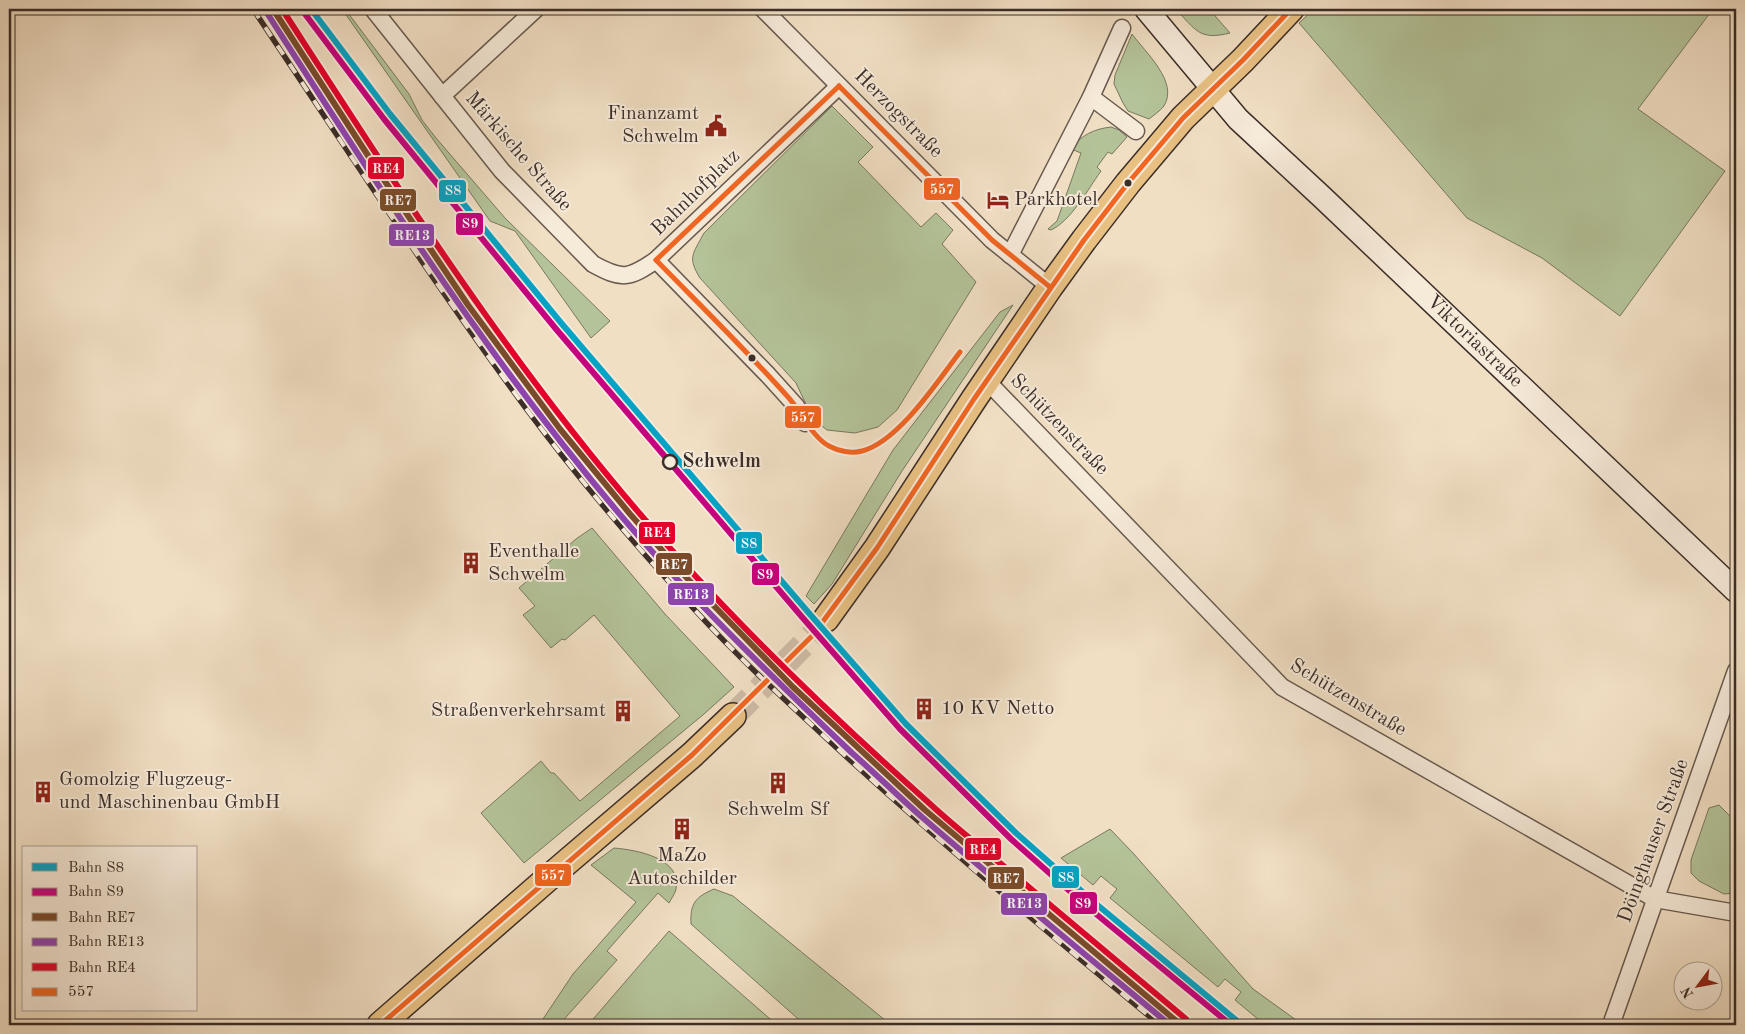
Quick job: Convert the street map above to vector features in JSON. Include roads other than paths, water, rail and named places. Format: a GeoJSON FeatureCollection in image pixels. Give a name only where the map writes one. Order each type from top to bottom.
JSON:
{"type":"FeatureCollection","features":[{"type":"Feature","properties":{"kind":"main road","name":"Viktoriastraße"},"geometry":{"type":"LineString","coordinates":[[1146,9],[1238,119],[1728,573],[1736,591]]}},
{"type":"Feature","properties":{"kind":"main road"},"geometry":{"type":"LineString","coordinates":[[826,619],[877,548],[1050,286],[1084,240],[1183,118],[1213,90],[1291,9]]}},
{"type":"Feature","properties":{"kind":"main road"},"geometry":{"type":"LineString","coordinates":[[380,1025],[692,755],[733,716]]}},
{"type":"Feature","properties":{"kind":"street","name":"Märkische Straße"},"geometry":{"type":"LineString","coordinates":[[373,9],[502,171],[593,264],[610,274],[626,276],[641,271],[656,260]]}},
{"type":"Feature","properties":{"kind":"street"},"geometry":{"type":"LineString","coordinates":[[442,96],[536,9]]}},
{"type":"Feature","properties":{"kind":"street","name":"Herzogstraße"},"geometry":{"type":"LineString","coordinates":[[763,9],[992,240],[1050,286]]}},
{"type":"Feature","properties":{"kind":"street"},"geometry":{"type":"LineString","coordinates":[[1010,255],[1091,97],[1122,28]]}},
{"type":"Feature","properties":{"kind":"street","name":"Bahnhofplatz"},"geometry":{"type":"LineString","coordinates":[[805,423],[796,406],[768,375],[656,260],[839,86]]}},
{"type":"Feature","properties":{"kind":"street"},"geometry":{"type":"LineString","coordinates":[[1091,97],[1136,131]]}},
{"type":"Feature","properties":{"kind":"street","name":"Schützenstraße"},"geometry":{"type":"LineString","coordinates":[[987,381],[1282,687],[1655,899],[1736,913]]}},
{"type":"Feature","properties":{"kind":"street","name":"Döinghauser Straße"},"geometry":{"type":"LineString","coordinates":[[1611,1025],[1736,671]]}},
{"type":"Feature","properties":{"kind":"tunnel"},"geometry":{"type":"LineString","coordinates":[[733,716],[813,635],[826,619]]}},
{"type":"Feature","properties":{"kind":"railway"},"geometry":{"type":"LineString","coordinates":[[253,9],[386,209],[489,358],[565,459],[649,559],[731,648],[851,761],[1004,895],[1160,1025]]}},
{"type":"Feature","properties":{"kind":"rail line","name":"RE7"},"geometry":{"type":"LineString","coordinates":[[273,9],[468,305],[560,429],[630,514],[683,574],[793,687],[925,810],[1181,1025]]}},
{"type":"Feature","properties":{"kind":"rail line","name":"RE4"},"geometry":{"type":"LineString","coordinates":[[282,9],[376,154],[473,297],[576,436],[688,568],[776,659],[898,775],[962,832],[1186,1019]]}},
{"type":"Feature","properties":{"kind":"rail line","name":"S8"},"geometry":{"type":"LineString","coordinates":[[311,9],[390,114],[562,324],[906,724],[1016,833],[1095,903],[1242,1025]]}},
{"type":"Feature","properties":{"kind":"rail line","name":"RE13"},"geometry":{"type":"LineString","coordinates":[[267,13],[410,233],[511,376],[564,446],[677,579],[785,689],[914,810],[1170,1025]]}},
{"type":"Feature","properties":{"kind":"rail line","name":"S9"},"geometry":{"type":"LineString","coordinates":[[305,14],[384,119],[556,329],[900,729],[1011,839],[1090,909],[1231,1025]]}},
{"type":"Feature","properties":{"kind":"place","name":"Finanzamt Schwelm"},"geometry":{"type":"Point","coordinates":[716,126]}},
{"type":"Feature","properties":{"kind":"place","name":"Parkhotel"},"geometry":{"type":"Point","coordinates":[998,200]}},
{"type":"Feature","properties":{"kind":"place","name":"Schwelm"},"geometry":{"type":"Point","coordinates":[670,462]}},
{"type":"Feature","properties":{"kind":"place","name":"Eventhalle Schwelm"},"geometry":{"type":"Point","coordinates":[471,563]}},
{"type":"Feature","properties":{"kind":"place","name":"10 KV Netto"},"geometry":{"type":"Point","coordinates":[924,709]}},
{"type":"Feature","properties":{"kind":"place","name":"Straßenverkehrsamt"},"geometry":{"type":"Point","coordinates":[623,711]}},
{"type":"Feature","properties":{"kind":"place","name":"Schwelm Sf"},"geometry":{"type":"Point","coordinates":[778,783]}},
{"type":"Feature","properties":{"kind":"place","name":"Gomolzig Flugzeug- und Maschinenbau GmbH"},"geometry":{"type":"Point","coordinates":[43,792]}},
{"type":"Feature","properties":{"kind":"place","name":"MaZo Autoschilder"},"geometry":{"type":"Point","coordinates":[682,829]}}]}
